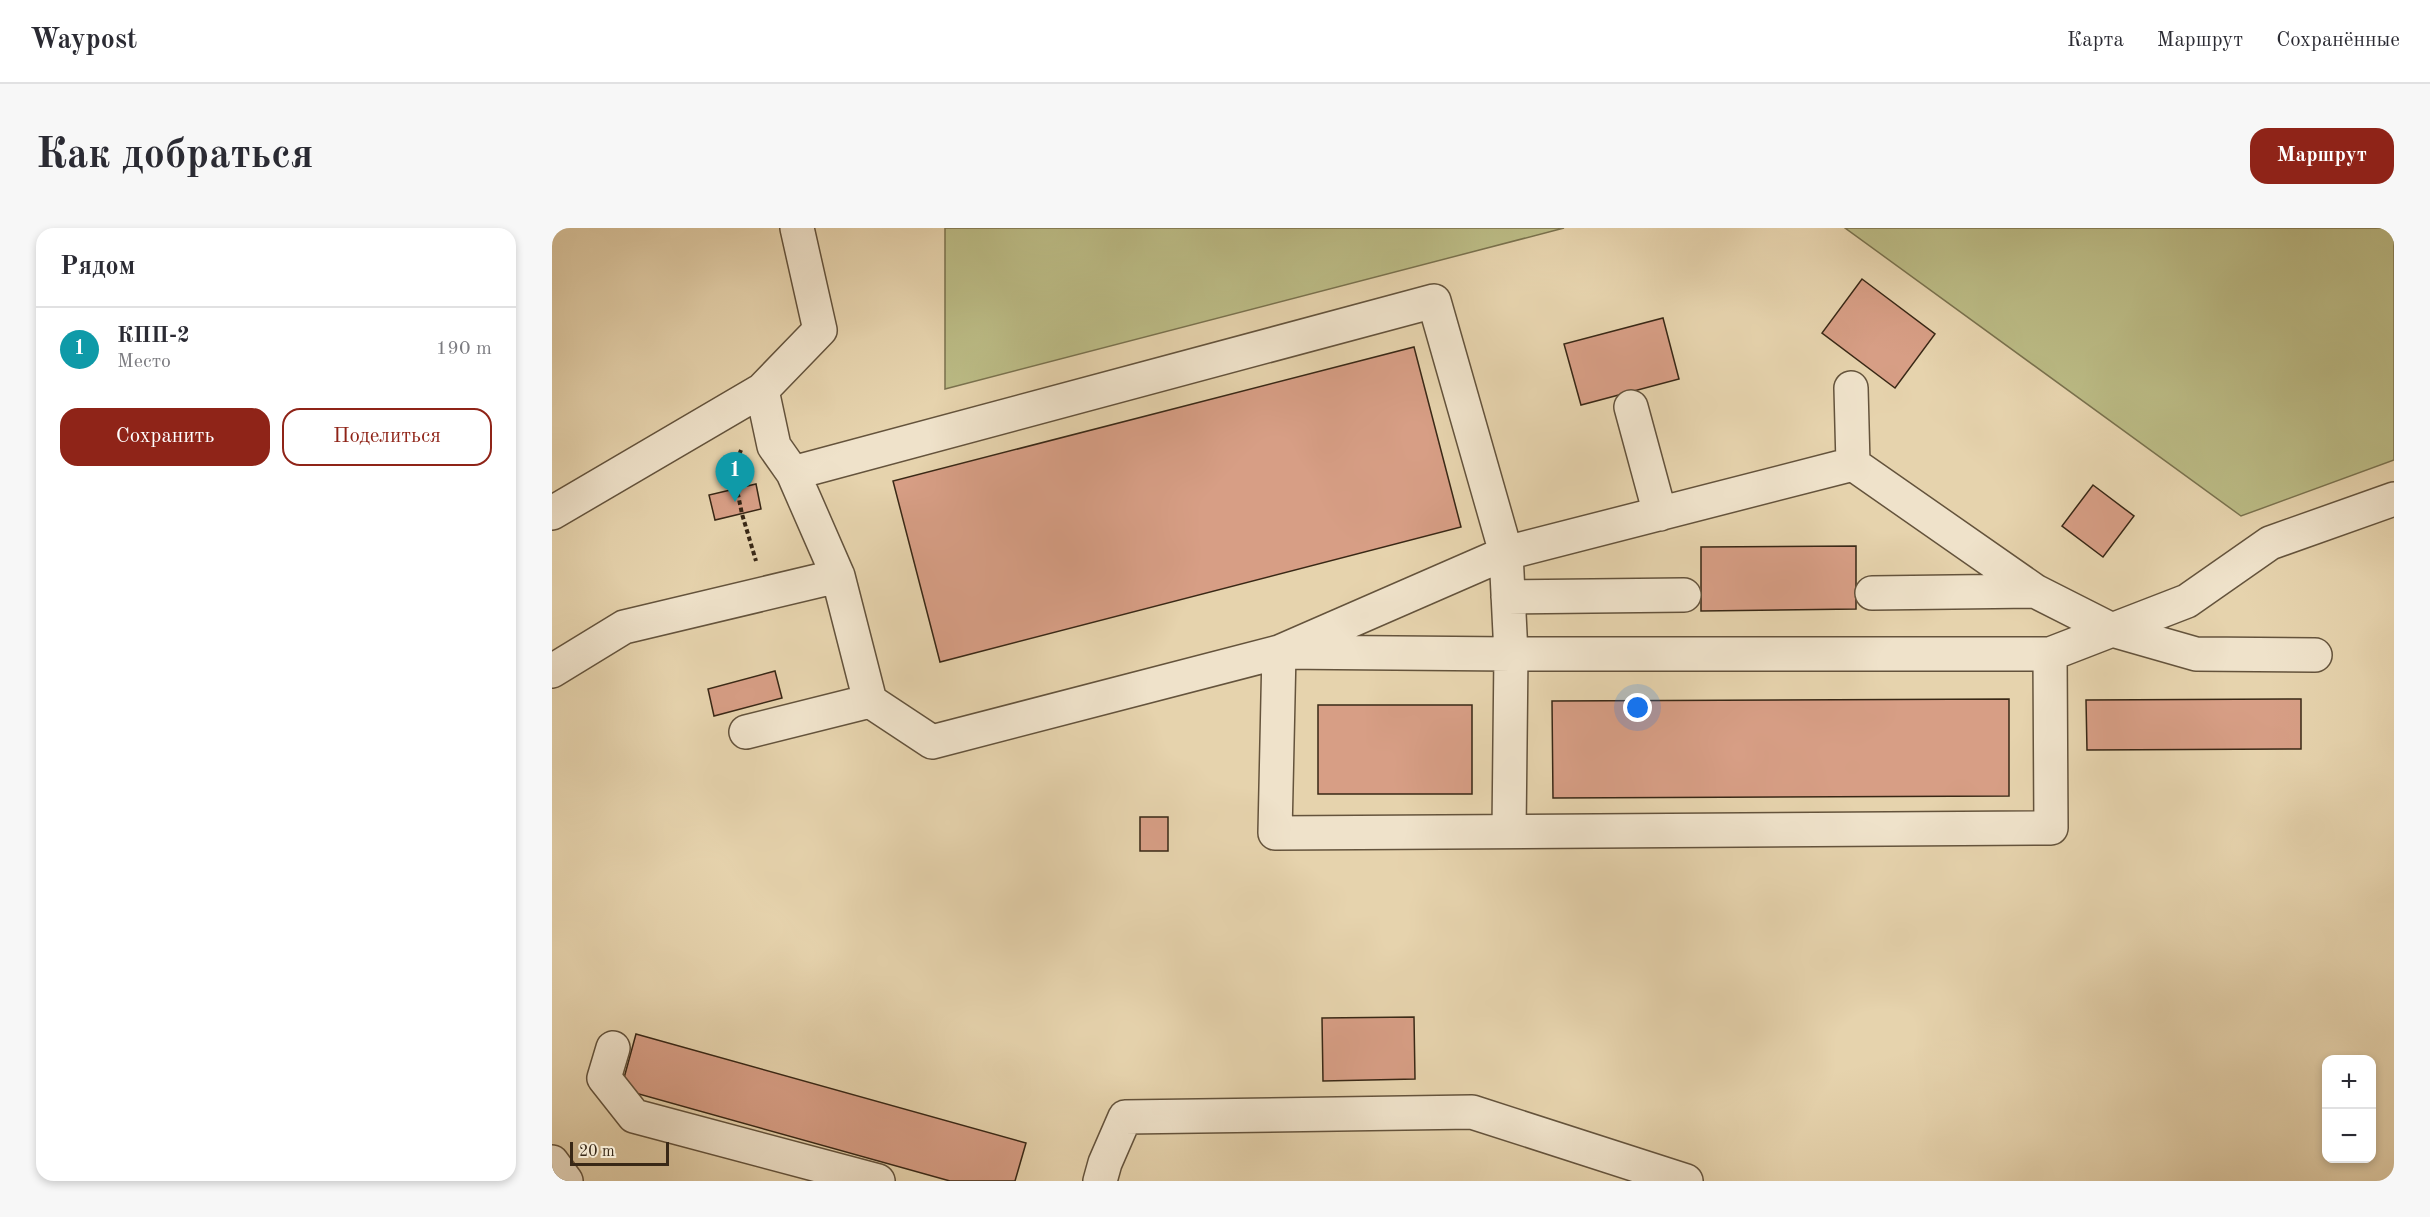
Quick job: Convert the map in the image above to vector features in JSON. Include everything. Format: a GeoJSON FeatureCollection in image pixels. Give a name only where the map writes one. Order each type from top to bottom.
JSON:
{"type":"FeatureCollection","features":[{"type":"Feature","properties":{"kind":"street"},"geometry":{"type":"LineString","coordinates":[[552,513],[762,390],[820,330],[797,228]]}},
{"type":"Feature","properties":{"kind":"street"},"geometry":{"type":"LineString","coordinates":[[793,473],[1434,301],[1506,553],[1511,654],[1509,831]]}},
{"type":"Feature","properties":{"kind":"street"},"geometry":{"type":"LineString","coordinates":[[1851,388],[1853,464]]}},
{"type":"Feature","properties":{"kind":"street"},"geometry":{"type":"LineString","coordinates":[[762,390],[759,443],[793,473],[837,576],[870,701],[932,742],[1279,652],[1506,553],[1853,464],[2035,591],[2112,630],[2196,654],[2315,655]]}},
{"type":"Feature","properties":{"kind":"street"},"geometry":{"type":"LineString","coordinates":[[1631,407],[1660,514]]}},
{"type":"Feature","properties":{"kind":"street"},"geometry":{"type":"LineString","coordinates":[[1279,652],[2050,654],[2187,601],[2270,543],[2394,499]]}},
{"type":"Feature","properties":{"kind":"street"},"geometry":{"type":"LineString","coordinates":[[552,671],[624,627],[837,576]]}},
{"type":"Feature","properties":{"kind":"street"},"geometry":{"type":"LineString","coordinates":[[1872,593],[2035,591]]}},
{"type":"Feature","properties":{"kind":"street"},"geometry":{"type":"LineString","coordinates":[[1508,597],[1684,595]]}},
{"type":"Feature","properties":{"kind":"street"},"geometry":{"type":"LineString","coordinates":[[1279,652],[1275,832],[2051,828],[2050,654]]}},
{"type":"Feature","properties":{"kind":"street"},"geometry":{"type":"LineString","coordinates":[[746,732],[870,701]]}},
{"type":"Feature","properties":{"kind":"street"},"geometry":{"type":"LineString","coordinates":[[613,1048],[604,1078],[634,1116],[878,1181]]}},
{"type":"Feature","properties":{"kind":"street"},"geometry":{"type":"LineString","coordinates":[[1100,1181],[1105,1163],[1125,1117],[1472,1112],[1686,1181]]}},
{"type":"Feature","properties":{"kind":"street"},"geometry":{"type":"LineString","coordinates":[[552,1162],[567,1181]]}},
{"type":"Feature","properties":{"kind":"path"},"geometry":{"type":"LineString","coordinates":[[759,443],[733,470],[742,514],[766,593]]}},
{"type":"Feature","properties":{"kind":"green space"},"geometry":{"type":"Polygon","coordinates":[[[945,228],[1564,228],[945,389],[945,228]]]}},
{"type":"Feature","properties":{"kind":"green space"},"geometry":{"type":"Polygon","coordinates":[[[1845,228],[2394,228],[2394,460],[2241,516],[1845,228]]]}},
{"type":"Feature","properties":{"kind":"building"},"geometry":{"type":"Polygon","coordinates":[[[1862,279],[1935,334],[1895,388],[1822,333],[1862,279]]]}},
{"type":"Feature","properties":{"kind":"building"},"geometry":{"type":"Polygon","coordinates":[[[1663,318],[1679,379],[1581,405],[1564,344],[1663,318]]]}},
{"type":"Feature","properties":{"kind":"building"},"geometry":{"type":"Polygon","coordinates":[[[1414,347],[1461,527],[940,662],[893,481],[1414,347]]]}},
{"type":"Feature","properties":{"kind":"building"},"geometry":{"type":"Polygon","coordinates":[[[756,484],[761,509],[715,520],[709,495],[756,484]]]}},
{"type":"Feature","properties":{"kind":"building"},"geometry":{"type":"Polygon","coordinates":[[[2093,485],[2134,516],[2103,557],[2062,526],[2093,485]]]}},
{"type":"Feature","properties":{"kind":"building"},"geometry":{"type":"Polygon","coordinates":[[[1856,546],[1856,609],[1701,611],[1701,547],[1856,546]]]}},
{"type":"Feature","properties":{"kind":"building"},"geometry":{"type":"Polygon","coordinates":[[[775,671],[782,698],[714,716],[708,689],[775,671]]]}},
{"type":"Feature","properties":{"kind":"building"},"geometry":{"type":"Polygon","coordinates":[[[2009,699],[2009,796],[1553,798],[1552,701],[2009,699]]]}},
{"type":"Feature","properties":{"kind":"building"},"geometry":{"type":"Polygon","coordinates":[[[2301,699],[2301,749],[2087,750],[2086,700],[2301,699]]]}},
{"type":"Feature","properties":{"kind":"building"},"geometry":{"type":"Polygon","coordinates":[[[1318,705],[1472,705],[1472,794],[1318,794],[1318,705]]]}},
{"type":"Feature","properties":{"kind":"building"},"geometry":{"type":"Polygon","coordinates":[[[1140,817],[1168,817],[1168,851],[1140,851],[1140,817]]]}},
{"type":"Feature","properties":{"kind":"building"},"geometry":{"type":"Polygon","coordinates":[[[1414,1017],[1415,1079],[1323,1081],[1322,1018],[1414,1017]]]}},
{"type":"Feature","properties":{"kind":"building"},"geometry":{"type":"Polygon","coordinates":[[[636,1034],[1026,1143],[1015,1181],[950,1181],[621,1089],[636,1034]]]}},
{"type":"Feature","properties":{"kind":"place","name":"КПП-2"},"geometry":{"type":"Point","coordinates":[735,502]}}]}
